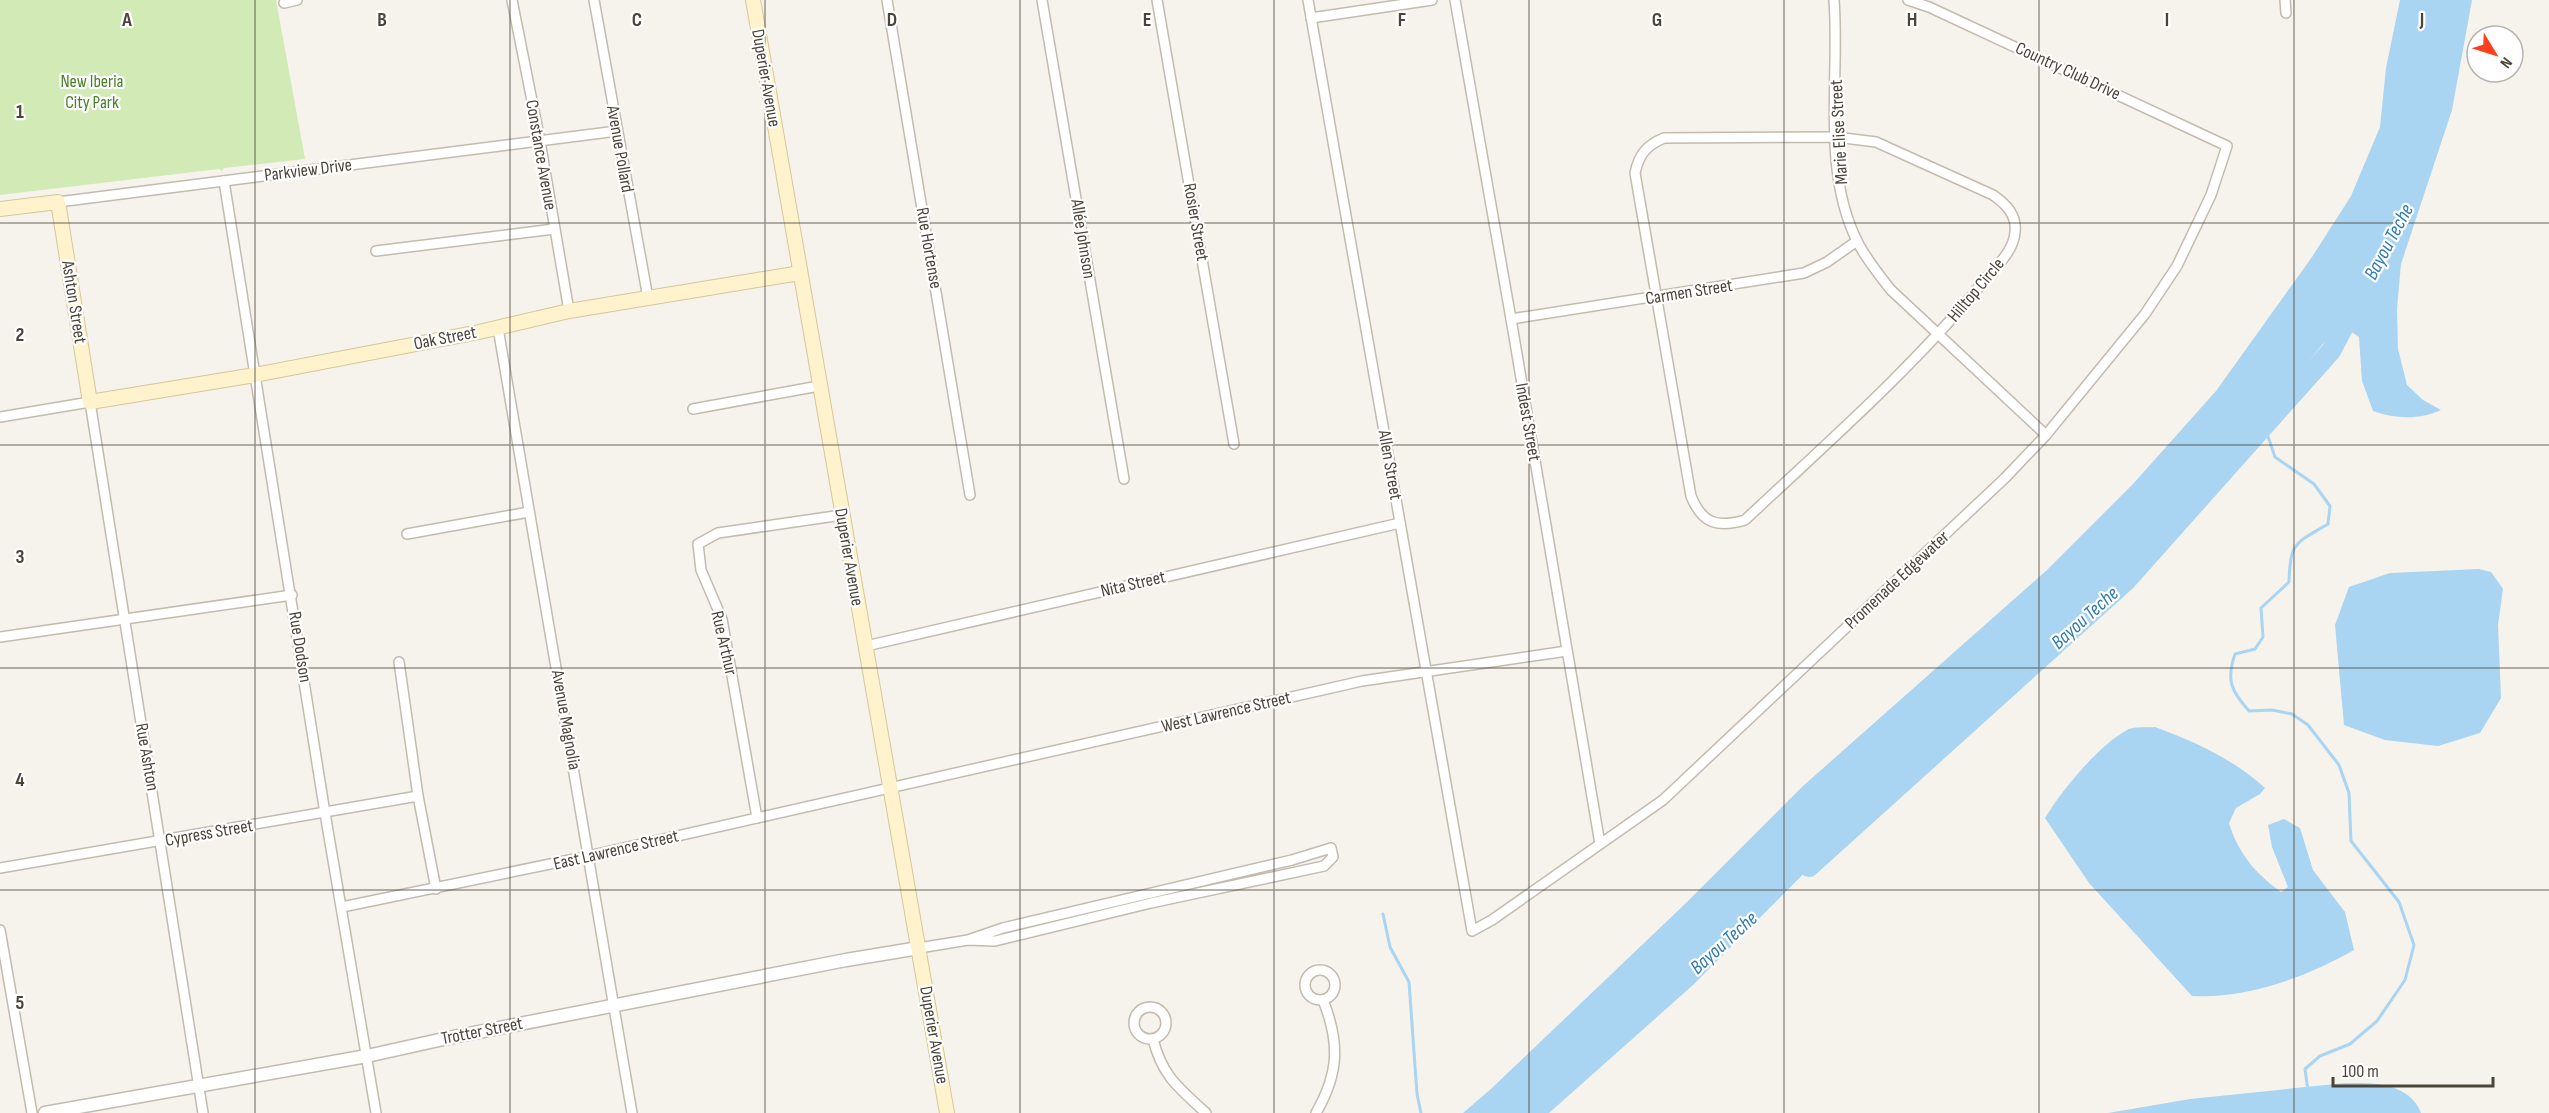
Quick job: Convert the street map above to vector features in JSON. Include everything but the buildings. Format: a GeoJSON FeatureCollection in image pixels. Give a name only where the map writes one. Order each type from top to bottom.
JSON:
{"type":"FeatureCollection","features":[{"type":"Feature","properties":{"kind":"main road","name":"Duperier Avenue"},"geometry":{"type":"LineString","coordinates":[[753,0],[947,1113]]}},
{"type":"Feature","properties":{"kind":"main road","name":"Parkview Drive"},"geometry":{"type":"LineString","coordinates":[[0,209],[58,202]]}},
{"type":"Feature","properties":{"kind":"main road","name":"Ashton Street"},"geometry":{"type":"LineString","coordinates":[[58,202],[90,402]]}},
{"type":"Feature","properties":{"kind":"main road","name":"Oak Street"},"geometry":{"type":"LineString","coordinates":[[90,402],[255,375],[498,328],[569,311],[800,273]]}},
{"type":"Feature","properties":{"kind":"street"},"geometry":{"type":"LineString","coordinates":[[284,3],[297,0]]}},
{"type":"Feature","properties":{"kind":"street","name":"Constance Avenue"},"geometry":{"type":"LineString","coordinates":[[512,0],[540,141],[569,311]]}},
{"type":"Feature","properties":{"kind":"street","name":"Avenue Pollard"},"geometry":{"type":"LineString","coordinates":[[594,0],[648,298]]}},
{"type":"Feature","properties":{"kind":"street","name":"Rue Hortense"},"geometry":{"type":"LineString","coordinates":[[887,0],[970,495]]}},
{"type":"Feature","properties":{"kind":"street","name":"Allée Johnson"},"geometry":{"type":"LineString","coordinates":[[1042,0],[1124,479]]}},
{"type":"Feature","properties":{"kind":"street","name":"Rosier Street"},"geometry":{"type":"LineString","coordinates":[[1157,0],[1234,444]]}},
{"type":"Feature","properties":{"kind":"street","name":"Allen Street"},"geometry":{"type":"LineString","coordinates":[[1308,0],[1472,931]]}},
{"type":"Feature","properties":{"kind":"street"},"geometry":{"type":"LineString","coordinates":[[1311,18],[1432,0]]}},
{"type":"Feature","properties":{"kind":"street","name":"Indest Street"},"geometry":{"type":"LineString","coordinates":[[1455,0],[1600,844]]}},
{"type":"Feature","properties":{"kind":"street","name":"Marie Elise Street"},"geometry":{"type":"LineString","coordinates":[[1833,0],[1838,172],[1844,203],[1857,241],[1891,290],[2046,435]]}},
{"type":"Feature","properties":{"kind":"street","name":"Country Club Drive"},"geometry":{"type":"LineString","coordinates":[[1908,0],[1929,7],[2227,146]]}},
{"type":"Feature","properties":{"kind":"street"},"geometry":{"type":"LineString","coordinates":[[2285,0],[2286,13]]}},
{"type":"Feature","properties":{"kind":"street","name":"Parkview Drive"},"geometry":{"type":"LineString","coordinates":[[58,202],[617,131]]}},
{"type":"Feature","properties":{"kind":"street","name":"Hilltop Circle"},"geometry":{"type":"LineString","coordinates":[[1836,137],[1876,142],[1993,195],[2013,214],[2015,233],[2009,250],[1938,335],[1886,388],[1745,520],[1731,524],[1718,524],[1705,519],[1696,508],[1691,496],[1658,297],[1635,173],[1644,151],[1652,143],[1664,138],[1836,137]]}},
{"type":"Feature","properties":{"kind":"street","name":"Promenade Edgewater"},"geometry":{"type":"LineString","coordinates":[[1472,931],[1492,920],[1663,800],[2005,478],[2046,435],[2145,314],[2177,266],[2211,195],[2227,146]]}},
{"type":"Feature","properties":{"kind":"street","name":"Rue Dodson"},"geometry":{"type":"LineString","coordinates":[[224,181],[292,595],[325,813],[376,1113]]}},
{"type":"Feature","properties":{"kind":"street"},"geometry":{"type":"LineString","coordinates":[[376,251],[554,229]]}},
{"type":"Feature","properties":{"kind":"street","name":"Carmen Street"},"geometry":{"type":"LineString","coordinates":[[1511,319],[1804,273],[1827,262],[1857,241]]}},
{"type":"Feature","properties":{"kind":"street","name":"Avenue Magnolia"},"geometry":{"type":"LineString","coordinates":[[498,328],[632,1113]]}},
{"type":"Feature","properties":{"kind":"street"},"geometry":{"type":"LineString","coordinates":[[693,408],[819,386]]}},
{"type":"Feature","properties":{"kind":"street"},"geometry":{"type":"LineString","coordinates":[[0,417],[90,402]]}},
{"type":"Feature","properties":{"kind":"street","name":"Rue Ashton"},"geometry":{"type":"LineString","coordinates":[[90,402],[203,1113]]}},
{"type":"Feature","properties":{"kind":"street"},"geometry":{"type":"LineString","coordinates":[[406,534],[529,512]]}},
{"type":"Feature","properties":{"kind":"street","name":"Rue Arthur"},"geometry":{"type":"LineString","coordinates":[[757,818],[722,619],[700,570],[698,544],[718,533],[842,515]]}},
{"type":"Feature","properties":{"kind":"street","name":"Nita Street"},"geometry":{"type":"LineString","coordinates":[[866,646],[1400,523]]}},
{"type":"Feature","properties":{"kind":"street"},"geometry":{"type":"LineString","coordinates":[[0,637],[292,595]]}},
{"type":"Feature","properties":{"kind":"street","name":"West Lawrence Street"},"geometry":{"type":"LineString","coordinates":[[889,789],[1362,681],[1567,651]]}},
{"type":"Feature","properties":{"kind":"street"},"geometry":{"type":"LineString","coordinates":[[399,662],[418,796],[435,889]]}},
{"type":"Feature","properties":{"kind":"street","name":"East Lawrence Street"},"geometry":{"type":"LineString","coordinates":[[342,908],[889,789]]}},
{"type":"Feature","properties":{"kind":"street","name":"Cypress Street"},"geometry":{"type":"LineString","coordinates":[[0,868],[418,796]]}},
{"type":"Feature","properties":{"kind":"street"},"geometry":{"type":"LineString","coordinates":[[919,948],[968,940],[1024,923],[1266,866],[1331,848],[1333,857],[1324,866],[989,941],[968,940]]}},
{"type":"Feature","properties":{"kind":"street"},"geometry":{"type":"LineString","coordinates":[[1266,866],[1270,877]]}},
{"type":"Feature","properties":{"kind":"street"},"geometry":{"type":"LineString","coordinates":[[1148,893],[1151,903]]}},
{"type":"Feature","properties":{"kind":"street"},"geometry":{"type":"LineString","coordinates":[[1024,923],[1026,933]]}},
{"type":"Feature","properties":{"kind":"street"},"geometry":{"type":"LineString","coordinates":[[0,930],[32,1113]]}},
{"type":"Feature","properties":{"kind":"street","name":"Trotter Street"},"geometry":{"type":"LineString","coordinates":[[45,1113],[367,1056],[846,960],[919,948]]}},
{"type":"Feature","properties":{"kind":"street"},"geometry":{"type":"LineString","coordinates":[[1316,1113],[1329,1091],[1335,1065],[1334,1039],[1323,1000]]}},
{"type":"Feature","properties":{"kind":"street"},"geometry":{"type":"LineString","coordinates":[[1153,1039],[1158,1060],[1172,1081],[1206,1113]]}},
{"type":"Feature","properties":{"kind":"green space","name":"New Iberia City Park"},"geometry":{"type":"Polygon","coordinates":[[[0,0],[276,0],[305,159],[224,168],[222,171],[219,169],[0,195],[0,0]]]}},
{"type":"Feature","properties":{"kind":"water"},"geometry":{"type":"Polygon","coordinates":[[[2400,0],[2472,0],[2468,24],[2465,24],[2465,38],[2452,110],[2401,264],[2397,309],[2398,349],[2407,385],[2423,400],[2441,410],[2424,416],[2407,417],[2390,416],[2373,411],[2362,381],[2359,337],[2344,327],[2330,335],[2262,419],[2130,569],[2053,641],[1991,692],[1859,818],[1693,985],[1549,1113],[1463,1113],[1686,903],[1803,786],[2047,570],[2133,484],[2216,391],[2312,257],[2351,196],[2380,127],[2386,68],[2400,0]]]}},
{"type":"Feature","properties":{"kind":"water"},"geometry":{"type":"Polygon","coordinates":[[[2479,569],[2491,572],[2503,589],[2498,625],[2501,698],[2480,733],[2438,746],[2385,740],[2344,725],[2335,625],[2349,587],[2390,573],[2479,569]]]}},
{"type":"Feature","properties":{"kind":"water"},"geometry":{"type":"Polygon","coordinates":[[[2155,727],[2213,752],[2240,768],[2265,788],[2260,794],[2236,808],[2229,823],[2237,844],[2256,870],[2281,892],[2288,887],[2272,847],[2268,825],[2284,819],[2300,828],[2313,870],[2345,912],[2354,950],[2297,977],[2256,990],[2214,996],[2192,996],[2089,883],[2045,818],[2071,782],[2093,757],[2116,737],[2130,729],[2155,727]]]}},
{"type":"Feature","properties":{"kind":"water"},"geometry":{"type":"Polygon","coordinates":[[[2345,1083],[2389,1086],[2408,1095],[2421,1113],[2108,1113],[2190,1099],[2345,1083]]]}},
{"type":"Feature","properties":{"kind":"waterway","name":"Bayou Teche"},"geometry":{"type":"LineString","coordinates":[[1809,867],[2126,581],[2331,351],[2355,305]]}},
{"type":"Feature","properties":{"kind":"waterway"},"geometry":{"type":"LineString","coordinates":[[2262,419],[2275,457],[2314,484],[2330,506],[2328,524],[2296,545],[2291,558],[2289,582],[2261,608],[2263,637],[2255,649],[2235,654],[2231,671],[2232,685],[2249,711],[2272,710],[2292,714],[2308,725],[2339,765],[2349,793],[2351,841],[2399,902],[2414,945],[2405,980],[2377,1021],[2350,1044],[2320,1056],[2305,1069],[2308,1091]]}},
{"type":"Feature","properties":{"kind":"waterway"},"geometry":{"type":"LineString","coordinates":[[1383,914],[1390,947],[1409,982],[1417,1094],[1421,1113]]}}]}
